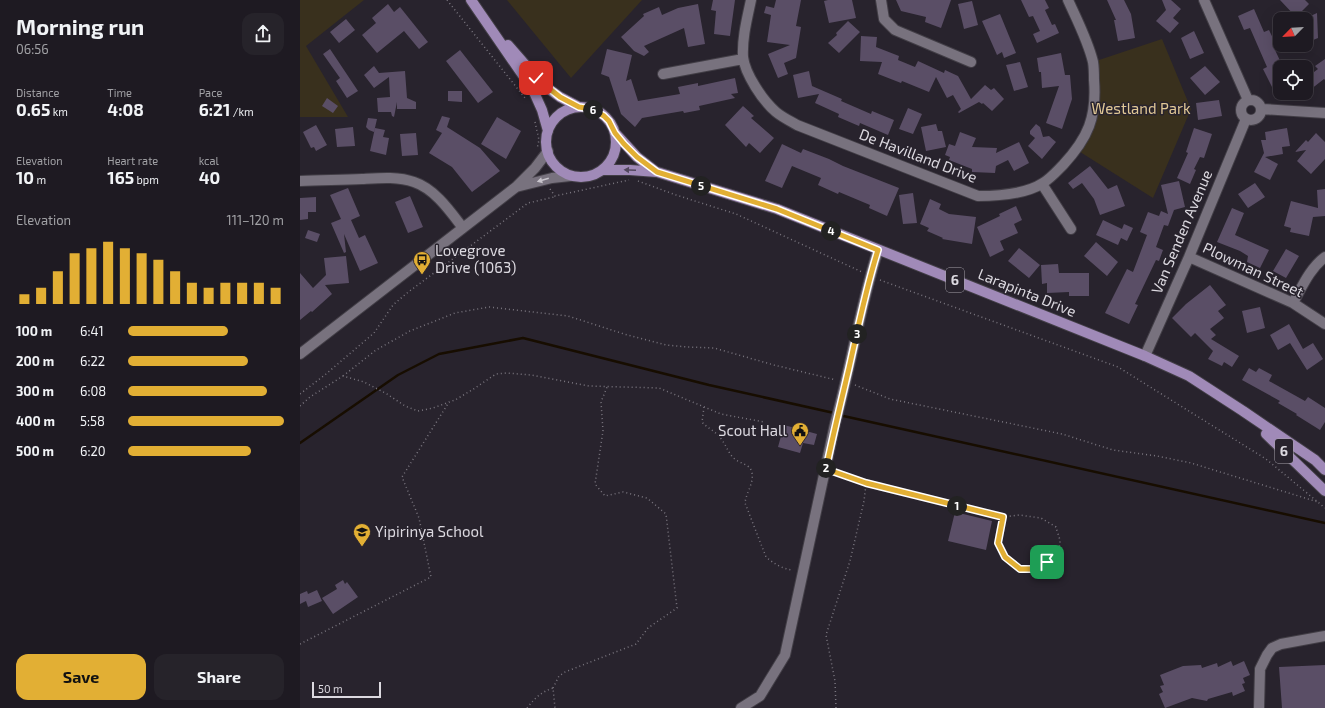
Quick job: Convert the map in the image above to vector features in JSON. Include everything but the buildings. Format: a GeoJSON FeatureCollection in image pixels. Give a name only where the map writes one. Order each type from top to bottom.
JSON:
{"type":"FeatureCollection","features":[{"type":"Feature","properties":{"kind":"main road"},"geometry":{"type":"LineString","coordinates":[[471,0],[533,90],[542,110],[548,131]]}},
{"type":"Feature","properties":{"kind":"main road","name":"6"},"geometry":{"type":"LineString","coordinates":[[475,0],[502,37],[536,78],[551,91],[579,107],[592,109],[604,116],[609,121],[615,133]]}},
{"type":"Feature","properties":{"kind":"main road"},"geometry":{"type":"LineString","coordinates":[[570,176],[558,169],[554,164],[548,151],[547,138],[551,125],[560,114],[579,107]]}},
{"type":"Feature","properties":{"kind":"main road"},"geometry":{"type":"LineString","coordinates":[[603,170],[615,154],[615,133]]}},
{"type":"Feature","properties":{"kind":"main road","name":"Larapinta Drive"},"geometry":{"type":"LineString","coordinates":[[615,133],[637,157],[657,172]]}},
{"type":"Feature","properties":{"kind":"main road","name":"6"},"geometry":{"type":"LineString","coordinates":[[570,176],[584,177],[597,174],[603,170]]}},
{"type":"Feature","properties":{"kind":"main road","name":"Larapinta Drive"},"geometry":{"type":"LineString","coordinates":[[603,170],[657,172],[777,209],[1145,356],[1189,376],[1315,460],[1325,470]]}},
{"type":"Feature","properties":{"kind":"main road","name":"Larapinta Drive"},"geometry":{"type":"LineString","coordinates":[[1243,411],[1325,491]]}},
{"type":"Feature","properties":{"kind":"street","name":"De Havilland Drive"},"geometry":{"type":"LineString","coordinates":[[751,0],[744,29],[743,59],[752,82],[776,112],[796,125],[978,196],[997,196],[1028,189],[1042,184],[1052,176],[1077,150],[1088,130],[1095,108],[1093,62],[1083,33],[1068,0]]}},
{"type":"Feature","properties":{"kind":"street"},"geometry":{"type":"LineString","coordinates":[[881,0],[884,19],[895,30],[971,62]]}},
{"type":"Feature","properties":{"kind":"street"},"geometry":{"type":"LineString","coordinates":[[1204,0],[1248,100]]}},
{"type":"Feature","properties":{"kind":"street"},"geometry":{"type":"LineString","coordinates":[[663,74],[743,59]]}},
{"type":"Feature","properties":{"kind":"street"},"geometry":{"type":"LineString","coordinates":[[1248,100],[1258,102],[1262,109],[1261,114],[1254,120],[1246,119],[1242,114],[1241,110],[1244,103],[1248,100]]}},
{"type":"Feature","properties":{"kind":"street"},"geometry":{"type":"LineString","coordinates":[[1262,109],[1325,113]]}},
{"type":"Feature","properties":{"kind":"street","name":"Van Senden Avenue"},"geometry":{"type":"LineString","coordinates":[[1145,356],[1189,257],[1246,119]]}},
{"type":"Feature","properties":{"kind":"street"},"geometry":{"type":"LineString","coordinates":[[300,354],[516,187],[535,168],[548,151]]}},
{"type":"Feature","properties":{"kind":"street"},"geometry":{"type":"LineString","coordinates":[[516,187],[552,178],[570,176]]}},
{"type":"Feature","properties":{"kind":"street"},"geometry":{"type":"LineString","coordinates":[[300,181],[380,178],[414,182],[429,191],[442,202],[463,228]]}},
{"type":"Feature","properties":{"kind":"street"},"geometry":{"type":"LineString","coordinates":[[1042,184],[1071,229]]}},
{"type":"Feature","properties":{"kind":"street"},"geometry":{"type":"LineString","coordinates":[[741,708],[760,696],[786,655],[835,424],[870,276],[878,250]]}},
{"type":"Feature","properties":{"kind":"street","name":"Plowman Street"},"geometry":{"type":"LineString","coordinates":[[1189,257],[1293,303],[1325,324]]}},
{"type":"Feature","properties":{"kind":"street"},"geometry":{"type":"LineString","coordinates":[[1293,303],[1305,280],[1320,260],[1325,257]]}},
{"type":"Feature","properties":{"kind":"street"},"geometry":{"type":"LineString","coordinates":[[1259,708],[1260,669],[1272,648],[1281,644],[1325,636]]}},
{"type":"Feature","properties":{"kind":"path"},"geometry":{"type":"LineString","coordinates":[[447,0],[527,100]]}},
{"type":"Feature","properties":{"kind":"path"},"geometry":{"type":"LineString","coordinates":[[534,120],[539,140]]}},
{"type":"Feature","properties":{"kind":"path"},"geometry":{"type":"LineString","coordinates":[[300,394],[374,333],[393,306],[406,293],[528,203],[633,179],[676,195],[736,214],[870,276],[1118,367],[1266,459],[1320,502],[1325,508]]}},
{"type":"Feature","properties":{"kind":"path"},"geometry":{"type":"LineString","coordinates":[[546,184],[555,196]]}},
{"type":"Feature","properties":{"kind":"path"},"geometry":{"type":"LineString","coordinates":[[300,406],[310,397],[342,376],[376,350],[410,331],[454,313],[488,307],[568,316],[624,334],[666,345],[714,348],[774,366],[846,382],[890,399],[1062,434],[1114,450],[1157,456],[1191,463],[1320,502]]}},
{"type":"Feature","properties":{"kind":"path"},"geometry":{"type":"LineString","coordinates":[[342,376],[364,382],[387,394],[405,406],[418,411],[433,408],[449,402],[472,390],[496,374],[507,373],[531,375],[589,386],[659,388],[721,414],[764,422]]}},
{"type":"Feature","properties":{"kind":"path"},"geometry":{"type":"LineString","coordinates":[[555,708],[553,688],[559,676],[565,672],[636,644],[648,628],[677,608],[666,514],[647,498],[623,492],[605,496],[595,484],[603,431],[601,402],[607,387]]}},
{"type":"Feature","properties":{"kind":"path"},"geometry":{"type":"LineString","coordinates":[[300,644],[431,577],[419,518],[402,477],[449,402]]}},
{"type":"Feature","properties":{"kind":"path"},"geometry":{"type":"LineString","coordinates":[[704,407],[702,422],[714,430],[732,457],[748,466],[752,472],[752,480],[745,503],[766,557],[785,569],[804,570]]}},
{"type":"Feature","properties":{"kind":"path"},"geometry":{"type":"LineString","coordinates":[[826,469],[866,483],[1003,517],[1019,515],[1041,518],[1056,527],[1060,542],[1058,553],[1047,562],[1034,569],[1020,569],[1005,557],[998,543],[1003,517]]}},
{"type":"Feature","properties":{"kind":"path"},"geometry":{"type":"LineString","coordinates":[[836,708],[834,681],[826,635],[850,561],[864,501],[866,483]]}},
{"type":"Feature","properties":{"kind":"path"},"geometry":{"type":"LineString","coordinates":[[527,708],[533,700],[543,692],[553,688]]}},
{"type":"Feature","properties":{"kind":"green space"},"geometry":{"type":"Polygon","coordinates":[[[300,0],[364,0],[306,46],[348,117],[300,117],[300,0]]]}},
{"type":"Feature","properties":{"kind":"green space"},"geometry":{"type":"Polygon","coordinates":[[[507,0],[642,0],[571,78],[507,0]]]}},
{"type":"Feature","properties":{"kind":"green space","name":"Westland Park"},"geometry":{"type":"Polygon","coordinates":[[[1162,39],[1191,109],[1153,198],[1077,150],[1088,130],[1093,62],[1162,39]]]}},
{"type":"Feature","properties":{"kind":"waterway"},"geometry":{"type":"LineString","coordinates":[[300,443],[398,375],[439,354],[523,338],[709,385],[834,413]]}},
{"type":"Feature","properties":{"kind":"waterway"},"geometry":{"type":"LineString","coordinates":[[839,415],[1325,523]]}},
{"type":"Feature","properties":{"kind":"place","name":"Lovegrove Drive (1063)"},"geometry":{"type":"Point","coordinates":[422,275]}},
{"type":"Feature","properties":{"kind":"place","name":"Scout Hall"},"geometry":{"type":"Point","coordinates":[800,446]}},
{"type":"Feature","properties":{"kind":"place","name":"Yipirinya School"},"geometry":{"type":"Point","coordinates":[362,547]}},
{"type":"Feature","properties":{"kind":"route"},"geometry":{"type":"LineString","coordinates":[[536,78],[560,97],[579,107],[592,109],[599,112],[609,121],[615,133],[624,144],[637,157],[657,172],[777,209],[878,250],[870,276],[835,424],[826,469],[866,483],[1003,517],[998,543],[1005,557],[1020,569],[1034,569],[1047,562]]}}]}
